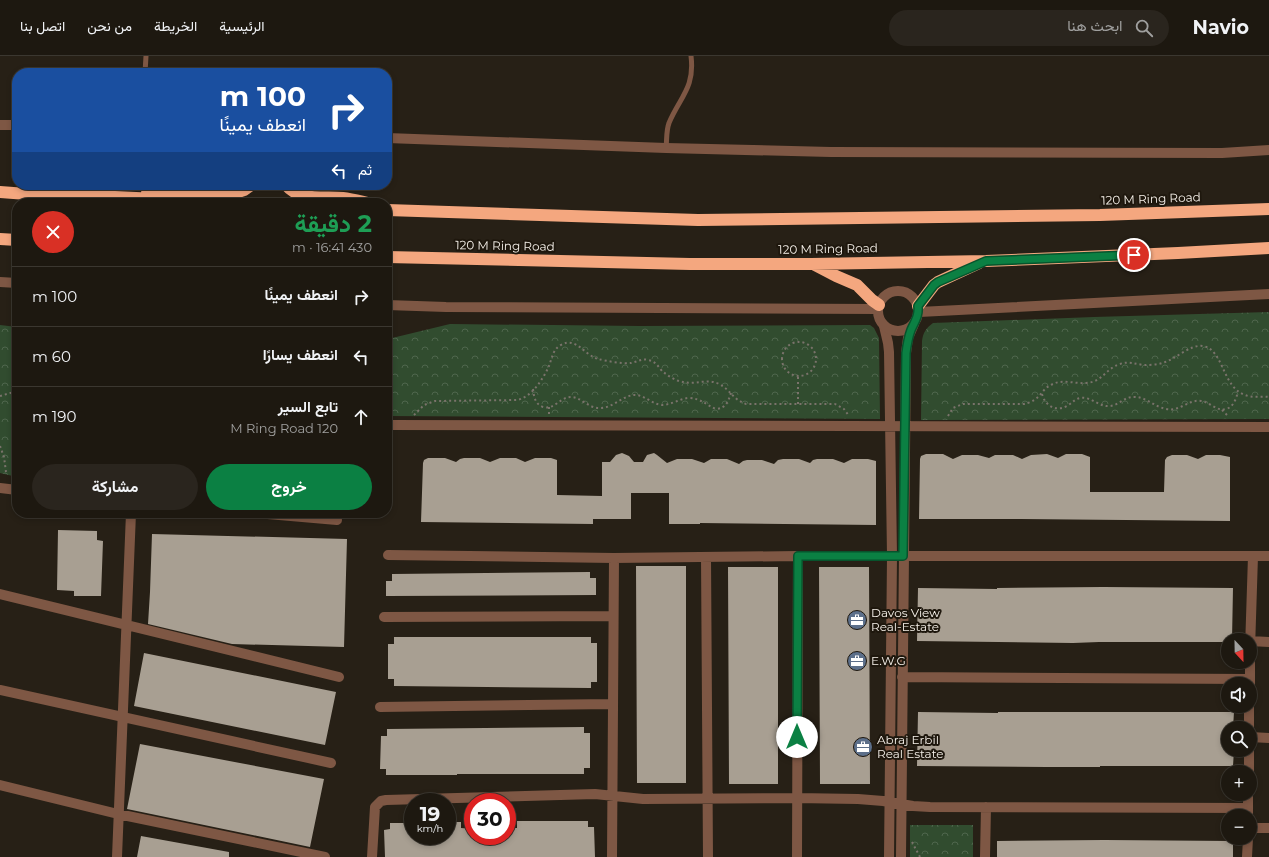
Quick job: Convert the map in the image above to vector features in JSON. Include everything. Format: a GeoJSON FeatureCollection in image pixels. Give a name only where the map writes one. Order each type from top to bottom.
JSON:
{"type":"FeatureCollection","features":[{"type":"Feature","properties":{"kind":"highway"},"geometry":{"type":"LineString","coordinates":[[114,197],[170,190],[235,193],[244,190]]}},
{"type":"Feature","properties":{"kind":"highway"},"geometry":{"type":"LineString","coordinates":[[291,190],[301,195],[342,198]]}},
{"type":"Feature","properties":{"kind":"highway"},"geometry":{"type":"LineString","coordinates":[[0,192],[40,195],[135,198]]}},
{"type":"Feature","properties":{"kind":"highway","name":"120 M Ring Road"},"geometry":{"type":"LineString","coordinates":[[392,209],[408,211],[698,220],[1100,215],[1269,209]]}},
{"type":"Feature","properties":{"kind":"highway"},"geometry":{"type":"LineString","coordinates":[[0,239],[12,240]]}},
{"type":"Feature","properties":{"kind":"highway","name":"120 M Ring Road"},"geometry":{"type":"LineString","coordinates":[[392,257],[690,264],[812,264],[986,261],[1178,254],[1269,248]]}},
{"type":"Feature","properties":{"kind":"highway"},"geometry":{"type":"LineString","coordinates":[[918,309],[934,285],[938,282],[986,261]]}},
{"type":"Feature","properties":{"kind":"highway"},"geometry":{"type":"LineString","coordinates":[[812,264],[857,285],[878,307]]}},
{"type":"Feature","properties":{"kind":"street"},"geometry":{"type":"LineString","coordinates":[[0,124],[12,125]]}},
{"type":"Feature","properties":{"kind":"street"},"geometry":{"type":"LineString","coordinates":[[392,138],[823,152],[1222,153],[1269,150]]}},
{"type":"Feature","properties":{"kind":"street"},"geometry":{"type":"LineString","coordinates":[[0,282],[12,283]]}},
{"type":"Feature","properties":{"kind":"street"},"geometry":{"type":"LineString","coordinates":[[901,857],[900,804],[906,353],[908,338],[917,318],[918,309],[915,300],[911,295],[905,292],[892,292],[881,300],[878,307],[878,314],[880,321],[884,326],[897,332],[904,331],[914,324]]}},
{"type":"Feature","properties":{"kind":"street"},"geometry":{"type":"LineString","coordinates":[[918,309],[1269,294]]}},
{"type":"Feature","properties":{"kind":"street"},"geometry":{"type":"LineString","coordinates":[[392,305],[454,307],[878,307]]}},
{"type":"Feature","properties":{"kind":"street"},"geometry":{"type":"LineString","coordinates":[[884,326],[889,352],[892,556],[889,857]]}},
{"type":"Feature","properties":{"kind":"street"},"geometry":{"type":"LineString","coordinates":[[392,426],[1269,427]]}},
{"type":"Feature","properties":{"kind":"street"},"geometry":{"type":"LineString","coordinates":[[0,488],[12,489]]}},
{"type":"Feature","properties":{"kind":"street"},"geometry":{"type":"LineString","coordinates":[[117,857],[131,518]]}},
{"type":"Feature","properties":{"kind":"street"},"geometry":{"type":"LineString","coordinates":[[314,518],[337,520]]}},
{"type":"Feature","properties":{"kind":"street"},"geometry":{"type":"LineString","coordinates":[[388,555],[614,558],[798,556],[1269,556]]}},
{"type":"Feature","properties":{"kind":"street"},"geometry":{"type":"LineString","coordinates":[[797,857],[798,556]]}},
{"type":"Feature","properties":{"kind":"street"},"geometry":{"type":"LineString","coordinates":[[1250,633],[1252,556]]}},
{"type":"Feature","properties":{"kind":"street"},"geometry":{"type":"LineString","coordinates":[[706,557],[708,857]]}},
{"type":"Feature","properties":{"kind":"street"},"geometry":{"type":"LineString","coordinates":[[612,857],[614,558]]}},
{"type":"Feature","properties":{"kind":"street"},"geometry":{"type":"LineString","coordinates":[[0,594],[339,677]]}},
{"type":"Feature","properties":{"kind":"street"},"geometry":{"type":"LineString","coordinates":[[384,617],[613,616]]}},
{"type":"Feature","properties":{"kind":"street"},"geometry":{"type":"LineString","coordinates":[[1257,641],[1269,642]]}},
{"type":"Feature","properties":{"kind":"street"},"geometry":{"type":"LineString","coordinates":[[902,677],[1221,681]]}},
{"type":"Feature","properties":{"kind":"street"},"geometry":{"type":"LineString","coordinates":[[0,690],[331,762]]}},
{"type":"Feature","properties":{"kind":"street"},"geometry":{"type":"LineString","coordinates":[[380,707],[612,704]]}},
{"type":"Feature","properties":{"kind":"street"},"geometry":{"type":"LineString","coordinates":[[1257,737],[1269,738]]}},
{"type":"Feature","properties":{"kind":"street"},"geometry":{"type":"LineString","coordinates":[[0,785],[118,814],[325,857]]}},
{"type":"Feature","properties":{"kind":"street"},"geometry":{"type":"LineString","coordinates":[[372,857],[374,812],[378,803],[381,801],[587,794],[643,799],[858,799],[930,807],[1221,811]]}},
{"type":"Feature","properties":{"kind":"street"},"geometry":{"type":"LineString","coordinates":[[985,857],[986,807]]}},
{"type":"Feature","properties":{"kind":"street"},"geometry":{"type":"LineString","coordinates":[[1257,828],[1269,828]]}},
{"type":"Feature","properties":{"kind":"street"},"geometry":{"type":"LineString","coordinates":[[1248,845],[1248,857]]}},
{"type":"Feature","properties":{"kind":"lane"},"geometry":{"type":"LineString","coordinates":[[145,68],[146,56]]}},
{"type":"Feature","properties":{"kind":"lane"},"geometry":{"type":"LineString","coordinates":[[666,148],[669,125],[688,89],[692,77],[691,56]]}},
{"type":"Feature","properties":{"kind":"path"},"geometry":{"type":"LineString","coordinates":[[799,342],[805,343],[813,350],[816,360],[812,370],[804,376],[798,377],[793,376],[785,369],[782,359],[785,349],[794,343],[799,342]]}},
{"type":"Feature","properties":{"kind":"path"},"geometry":{"type":"LineString","coordinates":[[408,426],[419,409],[435,401],[517,400],[528,396],[546,372],[556,349],[561,345],[573,343],[598,359],[626,363],[648,360],[657,364],[666,374],[679,381],[692,383],[706,381],[720,384],[735,398],[746,404],[835,404],[840,406],[848,413],[852,427]]}},
{"type":"Feature","properties":{"kind":"path"},"geometry":{"type":"LineString","coordinates":[[947,427],[947,418],[949,413],[958,405],[1024,404],[1034,401],[1047,387],[1055,383],[1091,382],[1101,378],[1118,364],[1130,362],[1144,365],[1161,363],[1170,361],[1194,347],[1200,346],[1206,346],[1215,353],[1230,382],[1238,392],[1250,397],[1269,396]]}},
{"type":"Feature","properties":{"kind":"path"},"geometry":{"type":"LineString","coordinates":[[798,377],[798,404]]}},
{"type":"Feature","properties":{"kind":"path"},"geometry":{"type":"LineString","coordinates":[[533,390],[537,403],[544,407],[553,406],[564,398],[573,397],[578,398],[592,407],[602,408],[625,398],[637,395],[643,396],[652,402],[662,404],[671,403],[682,399],[696,399],[703,401],[716,409],[727,403],[731,393]]}},
{"type":"Feature","properties":{"kind":"path"},"geometry":{"type":"LineString","coordinates":[[0,396],[12,392]]}},
{"type":"Feature","properties":{"kind":"path"},"geometry":{"type":"LineString","coordinates":[[1042,394],[1047,405],[1055,408],[1064,407],[1079,398],[1087,398],[1108,406],[1133,397],[1142,399],[1165,409],[1175,409],[1198,401],[1207,402],[1222,410],[1229,408],[1232,405],[1238,392]]}},
{"type":"Feature","properties":{"kind":"path"},"geometry":{"type":"LineString","coordinates":[[0,446],[4,457],[6,472]]}},
{"type":"Feature","properties":{"kind":"green space"},"geometry":{"type":"Polygon","coordinates":[[[1269,312],[1269,419],[921,420],[922,341],[925,331],[933,323],[1269,312]]]}},
{"type":"Feature","properties":{"kind":"green space"},"geometry":{"type":"Polygon","coordinates":[[[450,324],[639,326],[870,325],[874,328],[879,338],[880,419],[392,416],[392,338],[450,324]]]}},
{"type":"Feature","properties":{"kind":"green space"},"geometry":{"type":"Polygon","coordinates":[[[0,325],[12,326],[12,476],[0,473],[0,325]]]}},
{"type":"Feature","properties":{"kind":"green space"},"geometry":{"type":"Polygon","coordinates":[[[910,825],[973,825],[973,857],[910,857],[910,825]]]}},
{"type":"Feature","properties":{"kind":"building"},"geometry":{"type":"Polygon","coordinates":[[[622,453],[629,456],[634,462],[643,462],[647,455],[654,453],[667,463],[677,459],[692,459],[704,463],[711,459],[727,459],[739,464],[747,460],[762,460],[774,464],[778,460],[783,459],[799,459],[810,463],[817,459],[833,459],[844,463],[852,459],[868,459],[876,461],[876,525],[669,524],[669,493],[631,493],[631,519],[593,519],[593,524],[421,522],[423,463],[424,460],[428,458],[445,458],[456,462],[464,458],[480,458],[490,462],[500,458],[516,458],[525,462],[535,458],[551,458],[557,460],[557,495],[602,496],[602,462],[610,462],[616,455],[622,453]]]}},
{"type":"Feature","properties":{"kind":"building"},"geometry":{"type":"Polygon","coordinates":[[[926,454],[943,454],[953,459],[962,455],[978,455],[989,458],[995,455],[1013,455],[1022,459],[1031,455],[1047,454],[1058,458],[1066,454],[1082,454],[1090,457],[1090,492],[1164,492],[1165,460],[1167,457],[1172,455],[1187,455],[1198,459],[1206,455],[1220,455],[1230,457],[1230,521],[919,519],[920,459],[921,456],[926,454]]]}},
{"type":"Feature","properties":{"kind":"building"},"geometry":{"type":"Polygon","coordinates":[[[58,530],[97,531],[97,540],[103,541],[101,596],[74,596],[74,591],[57,590],[58,530]]]}},
{"type":"Feature","properties":{"kind":"building"},"geometry":{"type":"Polygon","coordinates":[[[152,534],[347,539],[344,647],[232,644],[148,624],[152,534]]]}},
{"type":"Feature","properties":{"kind":"building"},"geometry":{"type":"Polygon","coordinates":[[[636,566],[686,566],[686,783],[637,783],[636,566]]]}},
{"type":"Feature","properties":{"kind":"building"},"geometry":{"type":"Polygon","coordinates":[[[728,567],[778,567],[778,784],[729,784],[728,567]]]}},
{"type":"Feature","properties":{"kind":"building"},"geometry":{"type":"Polygon","coordinates":[[[819,567],[869,567],[870,784],[820,784],[819,567]]]}},
{"type":"Feature","properties":{"kind":"building"},"geometry":{"type":"Polygon","coordinates":[[[590,572],[590,578],[596,578],[596,595],[386,596],[386,581],[392,581],[392,574],[590,572]]]}},
{"type":"Feature","properties":{"kind":"building"},"geometry":{"type":"Polygon","coordinates":[[[918,588],[1233,588],[1232,633],[1221,633],[1221,642],[1073,643],[917,641],[918,588]]]}},
{"type":"Feature","properties":{"kind":"building"},"geometry":{"type":"Polygon","coordinates":[[[394,637],[591,637],[591,643],[597,643],[597,682],[591,682],[591,688],[394,686],[394,679],[388,679],[388,644],[394,644],[394,637]]]}},
{"type":"Feature","properties":{"kind":"building"},"geometry":{"type":"Polygon","coordinates":[[[144,653],[336,692],[325,745],[134,706],[144,653]]]}},
{"type":"Feature","properties":{"kind":"building"},"geometry":{"type":"Polygon","coordinates":[[[918,712],[1234,713],[1233,721],[1221,721],[1221,757],[1234,757],[1233,765],[1100,767],[917,766],[918,712]]]}},
{"type":"Feature","properties":{"kind":"building"},"geometry":{"type":"Polygon","coordinates":[[[584,727],[584,733],[590,733],[590,768],[584,768],[584,774],[386,775],[386,769],[380,769],[381,736],[387,736],[387,729],[584,727]]]}},
{"type":"Feature","properties":{"kind":"building"},"geometry":{"type":"Polygon","coordinates":[[[140,744],[324,779],[310,847],[127,809],[140,744]]]}},
{"type":"Feature","properties":{"kind":"building"},"geometry":{"type":"Polygon","coordinates":[[[517,821],[588,821],[588,827],[594,827],[595,857],[385,857],[384,830],[390,829],[390,823],[404,823],[404,845],[456,845],[456,822],[461,822],[461,828],[464,828],[464,845],[516,845],[517,821]]]}},
{"type":"Feature","properties":{"kind":"building"},"geometry":{"type":"Polygon","coordinates":[[[141,836],[229,852],[229,857],[137,857],[141,836]]]}},
{"type":"Feature","properties":{"kind":"building"},"geometry":{"type":"Polygon","coordinates":[[[997,841],[1221,841],[1221,845],[1233,845],[1233,857],[997,857],[997,841]]]}},
{"type":"Feature","properties":{"kind":"place","name":"Davos View Real-Estate"},"geometry":{"type":"Point","coordinates":[857,620]}},
{"type":"Feature","properties":{"kind":"place","name":"E.W.G"},"geometry":{"type":"Point","coordinates":[857,661]}},
{"type":"Feature","properties":{"kind":"place","name":"Abraj Erbil Real Estate"},"geometry":{"type":"Point","coordinates":[863,747]}},
{"type":"Feature","properties":{"kind":"route"},"geometry":{"type":"LineString","coordinates":[[797,737],[798,556],[903,556],[906,353],[908,338],[919,312],[918,306],[938,282],[986,261],[1134,255]]}}]}
